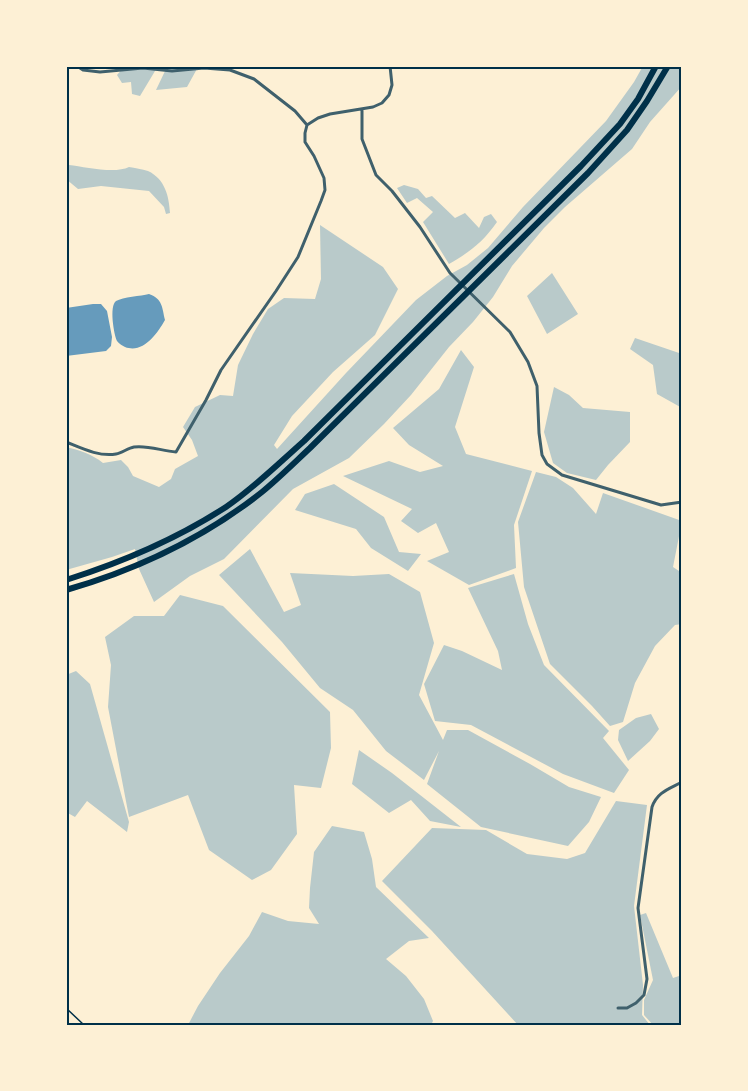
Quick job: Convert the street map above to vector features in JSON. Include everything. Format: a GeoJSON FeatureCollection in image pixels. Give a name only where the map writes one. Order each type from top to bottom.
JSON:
{"type":"FeatureCollection","features":[{"type":"Feature","properties":{"kind":"highway"},"geometry":{"type":"LineString","coordinates":[[66,580],[124,560],[169,540],[226,507],[257,483],[304,441],[581,166],[620,124],[638,99],[656,66]]}},
{"type":"Feature","properties":{"kind":"highway"},"geometry":{"type":"LineString","coordinates":[[66,590],[128,569],[173,549],[231,515],[263,491],[310,448],[588,173],[627,130],[668,66]]}},
{"type":"Feature","properties":{"kind":"street"},"geometry":{"type":"LineString","coordinates":[[77,66],[83,70],[100,72],[143,68],[172,71],[204,68],[230,70],[254,79],[295,111],[307,125]]}},
{"type":"Feature","properties":{"kind":"street"},"geometry":{"type":"LineString","coordinates":[[66,442],[104,454],[117,454],[133,447],[152,447],[176,452],[206,400],[220,369],[298,257],[311,226],[325,190],[324,178],[319,165],[305,142],[307,125],[330,114],[374,107],[382,103],[389,95],[392,85],[390,66]]}},
{"type":"Feature","properties":{"kind":"street"},"geometry":{"type":"LineString","coordinates":[[362,109],[362,140],[376,175],[413,218],[450,273],[510,332],[528,362],[537,386],[539,433],[542,455],[547,464],[562,475],[661,505],[682,502]]}},
{"type":"Feature","properties":{"kind":"street"},"geometry":{"type":"LineString","coordinates":[[618,1008],[627,1008],[636,1004],[644,995],[647,979],[638,908],[652,807],[658,795],[682,782]]}},
{"type":"Feature","properties":{"kind":"path"},"geometry":{"type":"LineString","coordinates":[[66,1008],[84,1025]]}},
{"type":"Feature","properties":{"kind":"shaded area"},"geometry":{"type":"Polygon","coordinates":[[[125,66],[158,66],[140,96],[132,94],[131,82],[122,83],[117,75],[125,66]]]}},
{"type":"Feature","properties":{"kind":"shaded area"},"geometry":{"type":"Polygon","coordinates":[[[164,66],[198,67],[187,87],[156,90],[166,69],[164,66]]]}},
{"type":"Feature","properties":{"kind":"shaded area"},"geometry":{"type":"Polygon","coordinates":[[[643,66],[682,66],[682,86],[650,122],[632,149],[544,228],[512,266],[493,297],[473,322],[449,347],[411,395],[349,458],[293,489],[224,559],[190,576],[154,602],[139,569],[135,549],[66,570],[66,447],[85,453],[103,463],[121,460],[133,476],[159,487],[171,479],[175,469],[198,456],[192,440],[183,427],[195,407],[220,395],[233,396],[238,365],[268,309],[284,298],[315,299],[321,279],[320,225],[383,267],[398,289],[375,335],[333,372],[292,416],[274,445],[277,449],[416,300],[488,248],[523,207],[606,121],[643,66]]]}},
{"type":"Feature","properties":{"kind":"shaded area"},"geometry":{"type":"Polygon","coordinates":[[[66,163],[100,169],[116,170],[129,167],[148,171],[162,183],[169,200],[170,213],[166,214],[164,207],[149,191],[101,186],[78,189],[66,179],[66,163]]]}},
{"type":"Feature","properties":{"kind":"shaded area"},"geometry":{"type":"Polygon","coordinates":[[[404,185],[418,189],[426,198],[432,196],[455,218],[465,213],[479,228],[484,217],[491,214],[497,222],[476,246],[449,264],[423,222],[433,212],[417,198],[407,203],[397,188],[404,185]]]}},
{"type":"Feature","properties":{"kind":"shaded area"},"geometry":{"type":"Polygon","coordinates":[[[552,273],[578,314],[547,334],[527,296],[552,273]]]}},
{"type":"Feature","properties":{"kind":"shaded area"},"geometry":{"type":"Polygon","coordinates":[[[635,338],[682,354],[682,408],[657,394],[653,365],[630,349],[635,338]]]}},
{"type":"Feature","properties":{"kind":"shaded area"},"geometry":{"type":"Polygon","coordinates":[[[461,350],[474,367],[455,427],[466,454],[532,471],[514,525],[516,568],[469,585],[427,561],[449,552],[436,523],[418,533],[401,521],[412,509],[343,476],[389,461],[420,472],[443,466],[409,445],[393,428],[439,389],[461,350]]]}},
{"type":"Feature","properties":{"kind":"shaded area"},"geometry":{"type":"Polygon","coordinates":[[[554,387],[569,395],[583,408],[630,412],[630,442],[596,480],[567,473],[553,463],[544,432],[554,387]]]}},
{"type":"Feature","properties":{"kind":"shaded area"},"geometry":{"type":"Polygon","coordinates":[[[536,472],[556,477],[573,488],[596,514],[603,493],[682,521],[673,567],[682,573],[682,624],[675,625],[655,646],[635,683],[623,722],[610,726],[550,664],[524,587],[518,522],[536,472]]]}},
{"type":"Feature","properties":{"kind":"shaded area"},"geometry":{"type":"Polygon","coordinates":[[[334,484],[384,517],[399,552],[421,554],[408,571],[371,548],[356,529],[295,510],[305,494],[334,484]]]}},
{"type":"Feature","properties":{"kind":"shaded area"},"geometry":{"type":"Polygon","coordinates":[[[250,549],[284,612],[301,605],[290,573],[353,576],[389,574],[420,592],[434,643],[419,695],[443,740],[447,730],[468,730],[569,787],[601,797],[589,822],[568,846],[481,827],[427,784],[439,751],[424,780],[386,751],[353,710],[320,688],[282,642],[219,575],[250,549]]]}},
{"type":"Feature","properties":{"kind":"shaded area"},"geometry":{"type":"Polygon","coordinates":[[[514,574],[528,624],[544,665],[609,731],[603,738],[629,770],[614,793],[563,774],[471,725],[435,721],[424,684],[444,645],[502,670],[498,651],[468,588],[514,574]]]}},
{"type":"Feature","properties":{"kind":"shaded area"},"geometry":{"type":"Polygon","coordinates":[[[180,595],[223,606],[330,712],[331,748],[321,788],[294,785],[297,834],[271,870],[252,880],[209,850],[188,795],[129,817],[108,707],[111,665],[105,637],[134,616],[164,616],[180,595]]]}},
{"type":"Feature","properties":{"kind":"shaded area"},"geometry":{"type":"Polygon","coordinates":[[[76,671],[90,684],[129,822],[127,832],[87,801],[75,817],[66,812],[66,675],[76,671]]]}},
{"type":"Feature","properties":{"kind":"shaded area"},"geometry":{"type":"Polygon","coordinates":[[[651,714],[659,729],[650,741],[628,761],[618,740],[619,730],[636,718],[651,714]]]}},
{"type":"Feature","properties":{"kind":"shaded area"},"geometry":{"type":"Polygon","coordinates":[[[359,750],[461,827],[430,821],[411,800],[389,813],[352,784],[359,750]]]}},
{"type":"Feature","properties":{"kind":"shaded area"},"geometry":{"type":"Polygon","coordinates":[[[616,801],[647,805],[634,906],[643,985],[642,1015],[650,1025],[518,1025],[432,931],[382,881],[432,828],[486,830],[527,854],[567,859],[585,853],[616,801]]]}},
{"type":"Feature","properties":{"kind":"shaded area"},"geometry":{"type":"Polygon","coordinates":[[[332,826],[364,832],[372,859],[376,887],[429,938],[409,941],[386,959],[406,976],[424,999],[433,1021],[431,1025],[188,1025],[220,973],[249,936],[262,912],[288,921],[319,924],[309,908],[314,852],[332,826]]]}},
{"type":"Feature","properties":{"kind":"shaded area"},"geometry":{"type":"Polygon","coordinates":[[[646,913],[673,978],[682,975],[682,1025],[653,1025],[644,1015],[644,1000],[653,980],[640,915],[646,913]]]}},
{"type":"Feature","properties":{"kind":"water"},"geometry":{"type":"Polygon","coordinates":[[[149,294],[159,301],[165,320],[149,341],[138,348],[125,347],[116,338],[113,321],[114,304],[123,298],[149,294]]]}},
{"type":"Feature","properties":{"kind":"water"},"geometry":{"type":"Polygon","coordinates":[[[101,304],[107,311],[112,337],[111,346],[106,351],[66,356],[66,308],[101,304]]]}}]}
